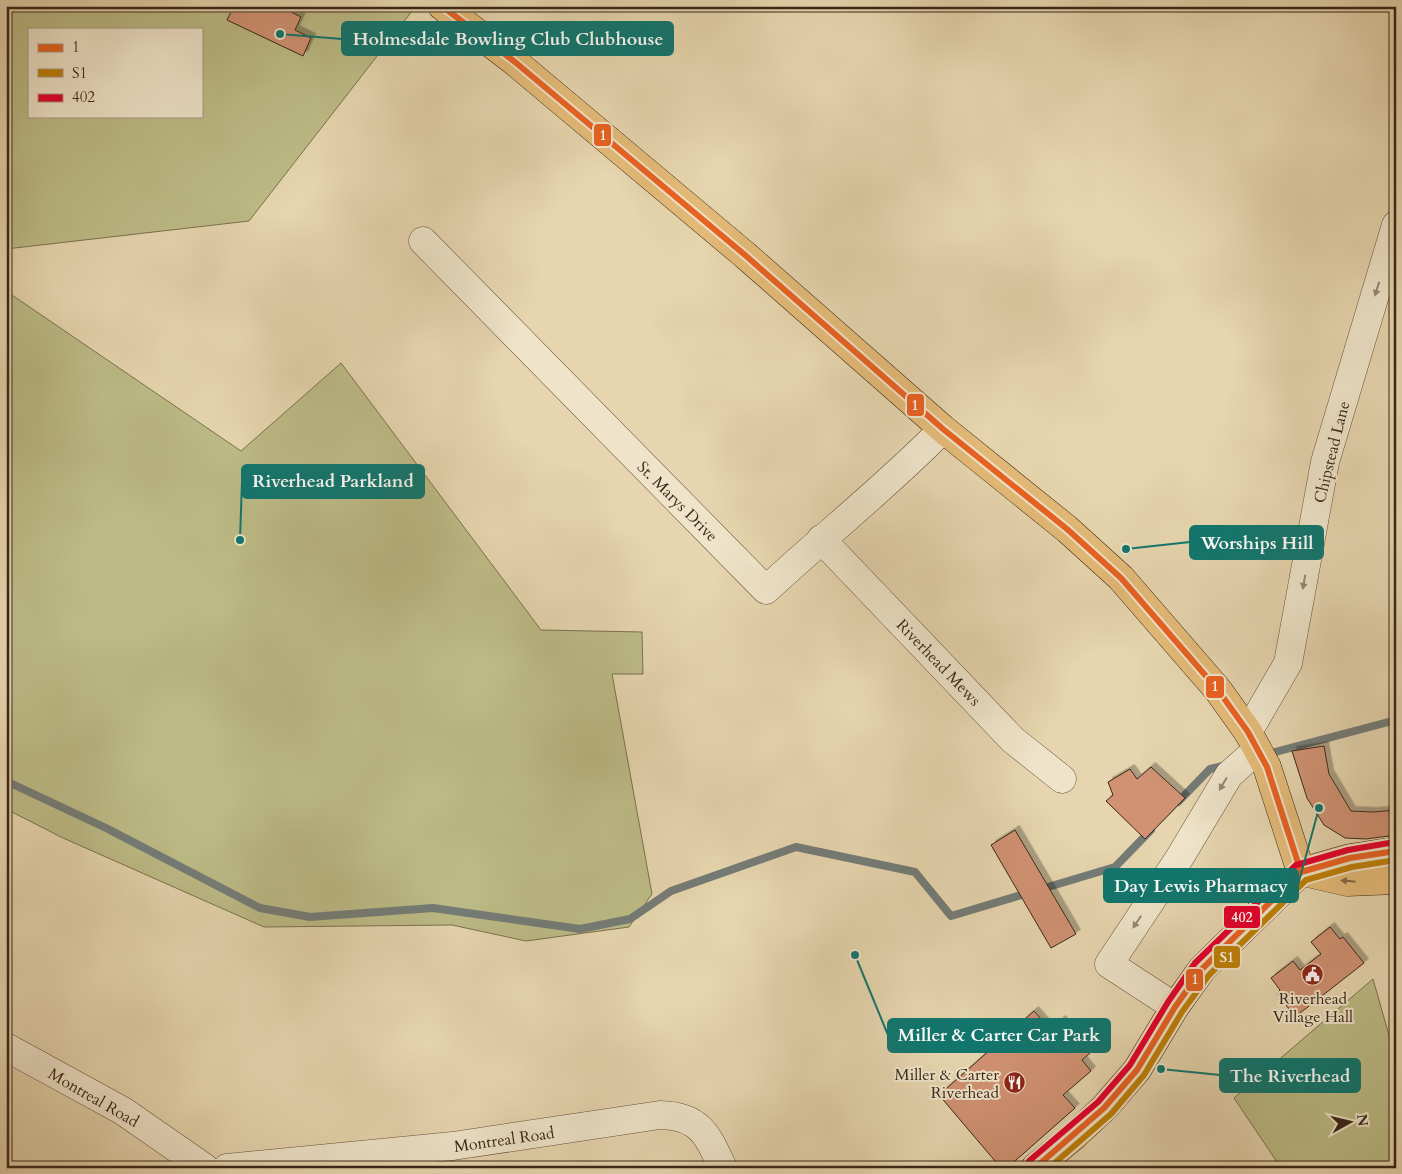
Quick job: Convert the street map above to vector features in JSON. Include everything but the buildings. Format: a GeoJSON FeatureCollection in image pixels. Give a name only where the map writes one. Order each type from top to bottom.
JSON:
{"type":"FeatureCollection","features":[{"type":"Feature","properties":{"kind":"main road"},"geometry":{"type":"LineString","coordinates":[[442,6],[515,62],[745,255],[943,429],[1067,528],[1121,578],[1212,682],[1252,741],[1267,767],[1301,872]]}},
{"type":"Feature","properties":{"kind":"main road"},"geometry":{"type":"LineString","coordinates":[[1035,1168],[1075,1136],[1104,1108],[1137,1070],[1175,1006],[1202,969],[1301,872],[1350,858],[1396,851]]}},
{"type":"Feature","properties":{"kind":"main road"},"geometry":{"type":"LineString","coordinates":[[1301,872],[1347,882],[1396,880]]}},
{"type":"Feature","properties":{"kind":"street","name":"Chipstead Lane"},"geometry":{"type":"LineString","coordinates":[[1175,1006],[1109,964],[1180,857],[1229,774],[1252,741],[1288,663],[1325,462],[1396,225]]}},
{"type":"Feature","properties":{"kind":"street","name":"St. Marys Drive"},"geometry":{"type":"LineString","coordinates":[[423,241],[766,590],[821,539],[900,473],[943,429]]}},
{"type":"Feature","properties":{"kind":"street","name":"Riverhead Mews"},"geometry":{"type":"LineString","coordinates":[[821,539],[1013,740],[1062,779]]}},
{"type":"Feature","properties":{"kind":"street","name":"Montreal Road"},"geometry":{"type":"LineString","coordinates":[[6,1047],[123,1112],[205,1168]]}},
{"type":"Feature","properties":{"kind":"street","name":"Montreal Road"},"geometry":{"type":"LineString","coordinates":[[227,1168],[453,1146],[660,1115],[688,1119],[699,1126],[711,1142],[723,1168]]}},
{"type":"Feature","properties":{"kind":"shaded area"},"geometry":{"type":"Polygon","coordinates":[[[6,6],[416,6],[249,221],[6,249],[6,6]]]}},
{"type":"Feature","properties":{"kind":"shaded area"},"geometry":{"type":"Polygon","coordinates":[[[6,291],[241,451],[341,363],[541,630],[642,632],[643,674],[612,674],[652,894],[629,927],[526,941],[452,925],[264,927],[63,838],[6,809],[6,291]]]}},
{"type":"Feature","properties":{"kind":"shaded area"},"geometry":{"type":"Polygon","coordinates":[[[1373,979],[1396,1060],[1396,1168],[1281,1168],[1234,1098],[1373,979]]]}},
{"type":"Feature","properties":{"kind":"waterway"},"geometry":{"type":"LineString","coordinates":[[1264,755],[1396,720]]}},
{"type":"Feature","properties":{"kind":"waterway"},"geometry":{"type":"LineString","coordinates":[[1178,802],[1210,769],[1227,765]]}},
{"type":"Feature","properties":{"kind":"waterway"},"geometry":{"type":"LineString","coordinates":[[6,781],[106,828],[260,908],[310,917],[433,908],[580,929],[630,919],[671,891],[796,847],[915,872],[951,916],[1115,867],[1151,830]]}},
{"type":"Feature","properties":{"kind":"transit line","name":"1"},"geometry":{"type":"LineString","coordinates":[[442,6],[515,62],[745,255],[943,429],[1067,529],[1121,578],[1218,690],[1248,732],[1267,767],[1301,872]]}},
{"type":"Feature","properties":{"kind":"transit line","name":"402"},"geometry":{"type":"LineString","coordinates":[[1029,1161],[1098,1102],[1130,1065],[1168,1002],[1195,963],[1296,865],[1348,850],[1395,842]]}},
{"type":"Feature","properties":{"kind":"transit line","name":"1"},"geometry":{"type":"LineString","coordinates":[[1035,1168],[1104,1108],[1137,1070],[1175,1007],[1202,969],[1301,872],[1350,858],[1396,851]]}},
{"type":"Feature","properties":{"kind":"transit line","name":"S1"},"geometry":{"type":"LineString","coordinates":[[1049,1168],[1111,1114],[1144,1075],[1182,1012],[1209,975],[1306,880],[1352,867],[1396,860]]}},
{"type":"Feature","properties":{"kind":"place","name":"Holmesdale Bowling Club Clubhouse"},"geometry":{"type":"Point","coordinates":[280,34]}},
{"type":"Feature","properties":{"kind":"place","name":"Riverhead Parkland"},"geometry":{"type":"Point","coordinates":[240,540]}},
{"type":"Feature","properties":{"kind":"place","name":"Worships Hill"},"geometry":{"type":"Point","coordinates":[1126,549]}},
{"type":"Feature","properties":{"kind":"place","name":"Day Lewis Pharmacy"},"geometry":{"type":"Point","coordinates":[1319,808]}},
{"type":"Feature","properties":{"kind":"place","name":"Miller & Carter Car Park"},"geometry":{"type":"Point","coordinates":[855,955]}},
{"type":"Feature","properties":{"kind":"place","name":"Riverhead Village Hall"},"geometry":{"type":"Point","coordinates":[1313,974]}},
{"type":"Feature","properties":{"kind":"place","name":"The Riverhead"},"geometry":{"type":"Point","coordinates":[1161,1069]}},
{"type":"Feature","properties":{"kind":"place","name":"Miller & Carter Riverhead"},"geometry":{"type":"Point","coordinates":[1015,1083]}}]}
